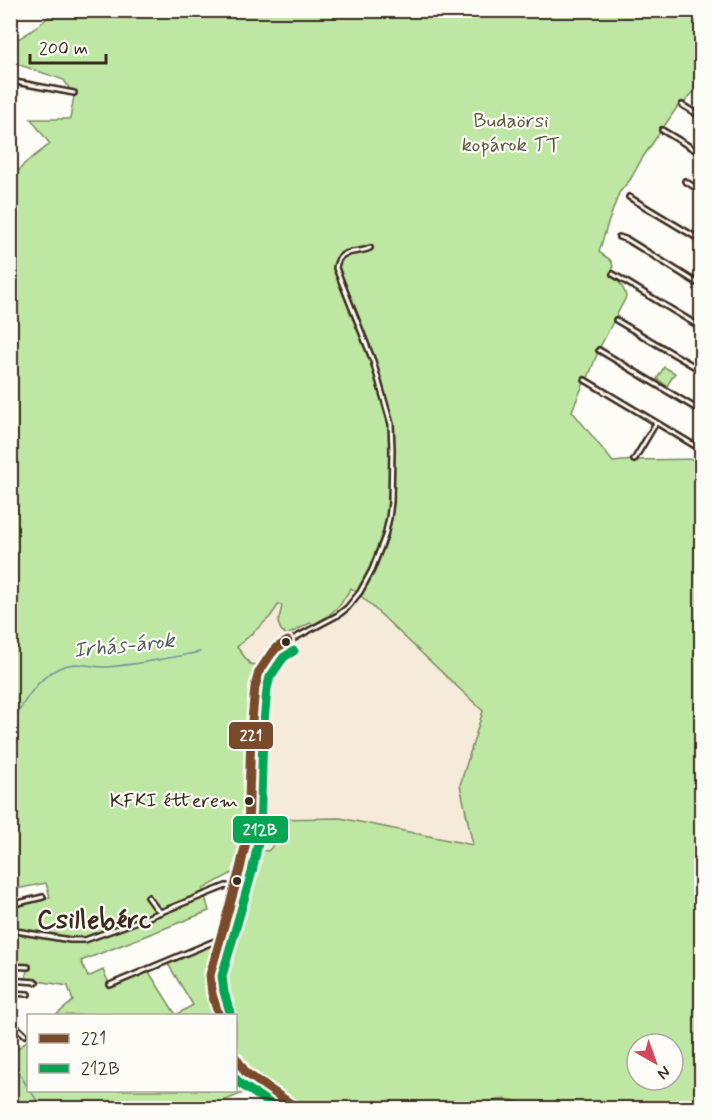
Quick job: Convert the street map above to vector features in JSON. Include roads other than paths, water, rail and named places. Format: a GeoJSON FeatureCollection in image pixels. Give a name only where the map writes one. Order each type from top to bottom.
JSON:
{"type":"FeatureCollection","features":[{"type":"Feature","properties":{"kind":"street"},"geometry":{"type":"LineString","coordinates":[[10,81],[74,93]]}},
{"type":"Feature","properties":{"kind":"street"},"geometry":{"type":"LineString","coordinates":[[682,105],[702,117]]}},
{"type":"Feature","properties":{"kind":"street"},"geometry":{"type":"LineString","coordinates":[[662,130],[702,154]]}},
{"type":"Feature","properties":{"kind":"street"},"geometry":{"type":"LineString","coordinates":[[685,181],[702,192]]}},
{"type":"Feature","properties":{"kind":"street"},"geometry":{"type":"LineString","coordinates":[[629,197],[702,241]]}},
{"type":"Feature","properties":{"kind":"street"},"geometry":{"type":"LineString","coordinates":[[619,237],[628,240],[702,286]]}},
{"type":"Feature","properties":{"kind":"street"},"geometry":{"type":"LineString","coordinates":[[218,1014],[212,994],[210,975],[243,860],[248,833],[253,705],[259,672],[276,648],[347,608],[366,580],[386,536],[389,518],[392,432],[373,361],[336,266],[341,256],[370,248]]}},
{"type":"Feature","properties":{"kind":"street"},"geometry":{"type":"LineString","coordinates":[[613,274],[702,328]]}},
{"type":"Feature","properties":{"kind":"street"},"geometry":{"type":"LineString","coordinates":[[616,320],[702,372]]}},
{"type":"Feature","properties":{"kind":"street"},"geometry":{"type":"LineString","coordinates":[[599,350],[702,412]]}},
{"type":"Feature","properties":{"kind":"street"},"geometry":{"type":"LineString","coordinates":[[585,380],[702,450]]}},
{"type":"Feature","properties":{"kind":"street"},"geometry":{"type":"LineString","coordinates":[[634,460],[656,423]]}},
{"type":"Feature","properties":{"kind":"street"},"geometry":{"type":"LineString","coordinates":[[11,929],[70,940],[85,940],[226,886],[235,887]]}},
{"type":"Feature","properties":{"kind":"street"},"geometry":{"type":"LineString","coordinates":[[10,905],[43,897]]}},
{"type":"Feature","properties":{"kind":"street"},"geometry":{"type":"LineString","coordinates":[[148,897],[161,912]]}},
{"type":"Feature","properties":{"kind":"street"},"geometry":{"type":"LineString","coordinates":[[156,914],[157,909]]}},
{"type":"Feature","properties":{"kind":"street"},"geometry":{"type":"LineString","coordinates":[[110,985],[215,940],[220,940]]}},
{"type":"Feature","properties":{"kind":"street"},"geometry":{"type":"LineString","coordinates":[[10,966],[28,967]]}},
{"type":"Feature","properties":{"kind":"street"},"geometry":{"type":"LineString","coordinates":[[10,980],[36,981]]}},
{"type":"Feature","properties":{"kind":"street"},"geometry":{"type":"LineString","coordinates":[[10,993],[27,994]]}},
{"type":"Feature","properties":{"kind":"street"},"geometry":{"type":"LineString","coordinates":[[10,1021],[25,1035]]}},
{"type":"Feature","properties":{"kind":"street"},"geometry":{"type":"LineString","coordinates":[[237,1060],[246,1073],[297,1108]]}},
{"type":"Feature","properties":{"kind":"waterway","name":"Irhás-árok"},"geometry":{"type":"LineString","coordinates":[[10,730],[27,697],[35,687],[43,678],[64,666],[76,664],[108,667],[200,652]]}},
{"type":"Feature","properties":{"kind":"waterway"},"geometry":{"type":"LineString","coordinates":[[10,1057],[27,1086]]}},
{"type":"Feature","properties":{"kind":"waterway"},"geometry":{"type":"LineString","coordinates":[[31,1092],[42,1108]]}},
{"type":"Feature","properties":{"kind":"place","name":"KFKI étterem"},"geometry":{"type":"Point","coordinates":[249,801]}},
{"type":"Feature","properties":{"kind":"district","name":"Csillebérc"},"geometry":{"type":"Point","coordinates":[94,920]}},
{"type":"Feature","properties":{"kind":"park label","name":"Budaörsi kopárok TT"},"geometry":{"type":"Point","coordinates":[511,133]}}]}
